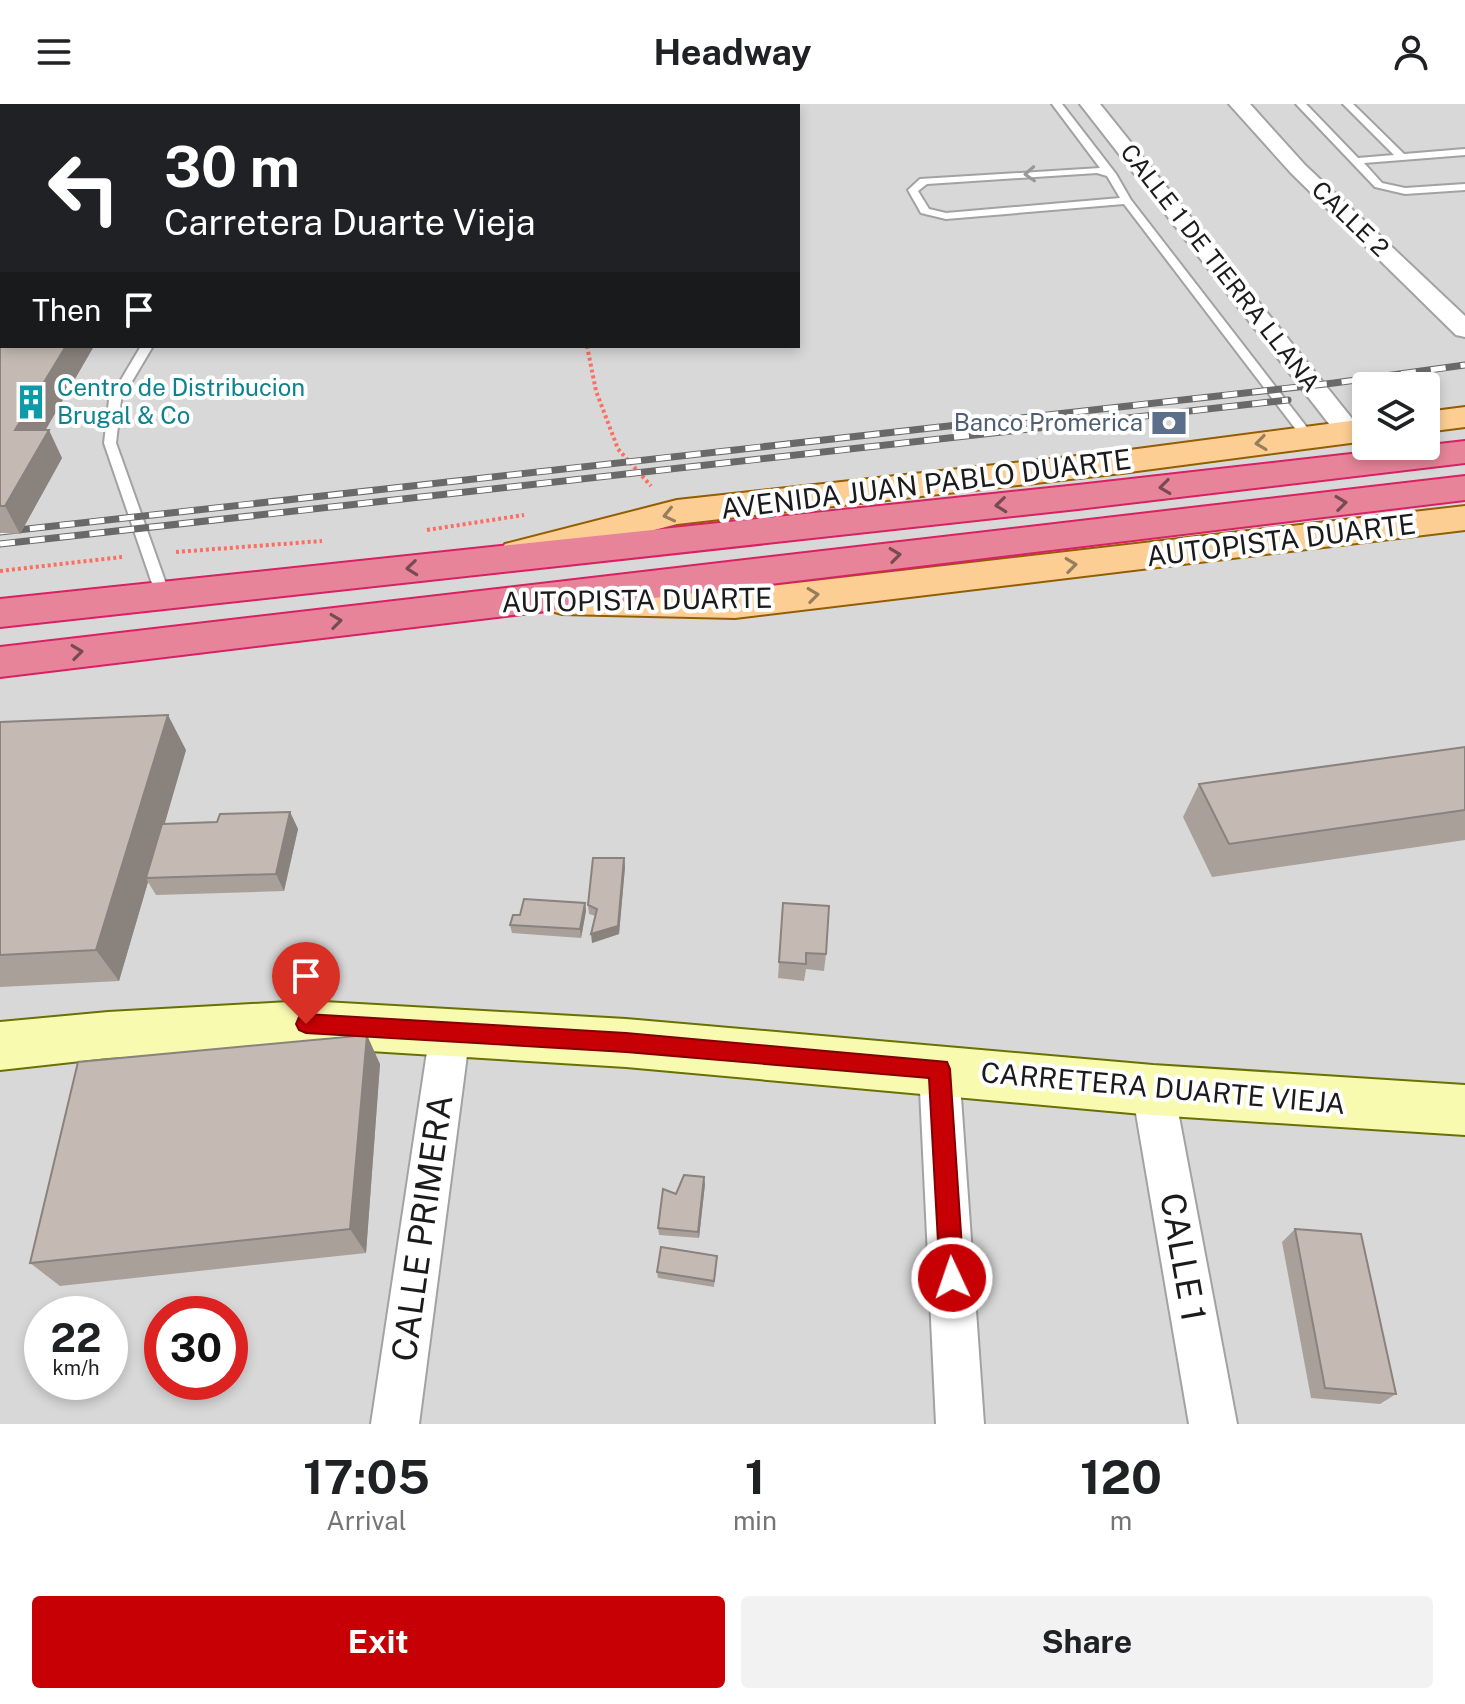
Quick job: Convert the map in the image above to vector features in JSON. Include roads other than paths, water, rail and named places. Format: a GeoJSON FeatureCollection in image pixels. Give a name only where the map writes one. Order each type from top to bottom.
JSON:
{"type":"FeatureCollection","features":[{"type":"Feature","properties":{"kind":"highway","name":"AUTOPISTA DUARTE"},"geometry":{"type":"LineString","coordinates":[[0,613],[1078,497],[1465,452]]}},
{"type":"Feature","properties":{"kind":"highway","name":"AUTOPISTA DUARTE"},"geometry":{"type":"LineString","coordinates":[[0,662],[1465,488]]}},
{"type":"Feature","properties":{"kind":"main road"},"geometry":{"type":"LineString","coordinates":[[1440,420],[1465,417]]}},
{"type":"Feature","properties":{"kind":"main road","name":"AVENIDA JUAN PABLO DUARTE"},"geometry":{"type":"LineString","coordinates":[[490,560],[677,512],[1122,462],[1352,432]]}},
{"type":"Feature","properties":{"kind":"main road","name":"AUTOPISTA DUARTE"},"geometry":{"type":"LineString","coordinates":[[512,599],[735,604],[1465,518]]}},
{"type":"Feature","properties":{"kind":"main road","name":"CARRETERA DUARTE VIEJA"},"geometry":{"type":"LineString","coordinates":[[0,1046],[108,1035],[306,1024],[626,1043],[1153,1090],[1465,1110]]}},
{"type":"Feature","properties":{"kind":"street","name":"CALLE 1 DE TIERRA LLANA"},"geometry":{"type":"LineString","coordinates":[[1090,104],[1352,425]]}},
{"type":"Feature","properties":{"kind":"street","name":"CALLE 2"},"geometry":{"type":"LineString","coordinates":[[1239,104],[1298,169],[1465,330]]}},
{"type":"Feature","properties":{"kind":"street","name":"CALLE PRIMERA"},"geometry":{"type":"LineString","coordinates":[[395,1424],[450,1032]]}},
{"type":"Feature","properties":{"kind":"street"},"geometry":{"type":"LineString","coordinates":[[939,1069],[960,1424]]}},
{"type":"Feature","properties":{"kind":"street","name":"CALLE 1"},"geometry":{"type":"LineString","coordinates":[[1153,1090],[1213,1424]]}},
{"type":"Feature","properties":{"kind":"lane"},"geometry":{"type":"LineString","coordinates":[[1057,104],[1127,201],[1308,437]]}},
{"type":"Feature","properties":{"kind":"lane"},"geometry":{"type":"LineString","coordinates":[[1301,104],[1371,178],[1389,189],[1405,191],[1465,187]]}},
{"type":"Feature","properties":{"kind":"lane"},"geometry":{"type":"LineString","coordinates":[[1348,104],[1402,157]]}},
{"type":"Feature","properties":{"kind":"lane"},"geometry":{"type":"LineString","coordinates":[[1354,161],[1465,152]]}},
{"type":"Feature","properties":{"kind":"lane"},"geometry":{"type":"LineString","coordinates":[[1108,173],[1098,170],[924,181],[913,190],[925,211],[946,216],[1127,201]]}},
{"type":"Feature","properties":{"kind":"lane"},"geometry":{"type":"LineString","coordinates":[[146,348],[115,400],[110,443],[163,595]]}},
{"type":"Feature","properties":{"kind":"railway"},"geometry":{"type":"LineString","coordinates":[[0,532],[1334,383],[1465,365]]}},
{"type":"Feature","properties":{"kind":"railway"},"geometry":{"type":"LineString","coordinates":[[0,544],[1288,400]]}},
{"type":"Feature","properties":{"kind":"place","name":"Centro de Distribucion Brugal & Co"},"geometry":{"type":"Point","coordinates":[31,402]}},
{"type":"Feature","properties":{"kind":"place","name":"Banco Promerica"},"geometry":{"type":"Point","coordinates":[1169,423]}}]}
